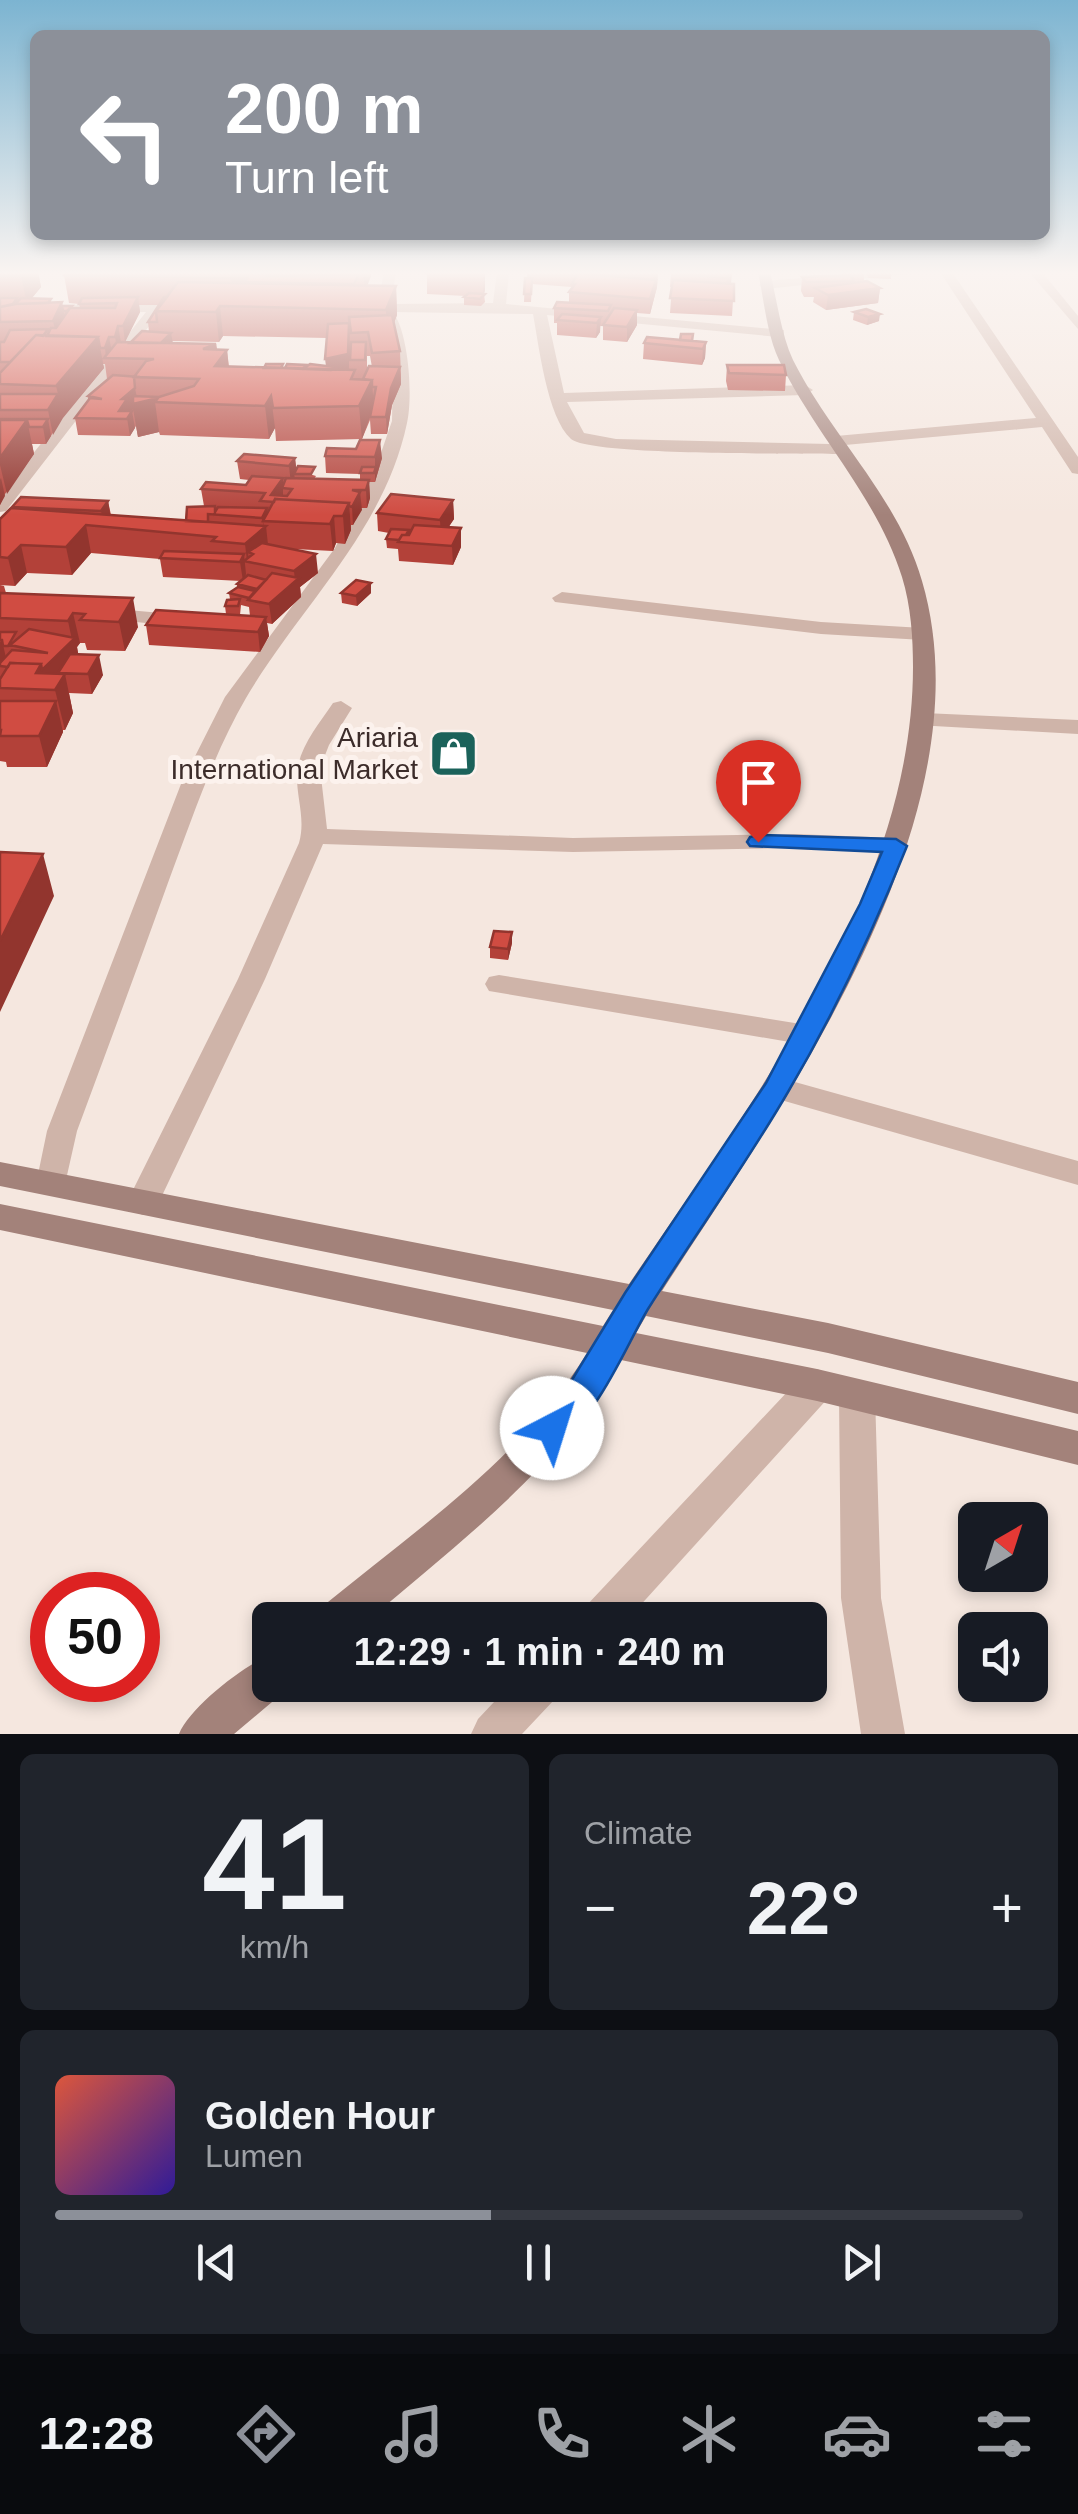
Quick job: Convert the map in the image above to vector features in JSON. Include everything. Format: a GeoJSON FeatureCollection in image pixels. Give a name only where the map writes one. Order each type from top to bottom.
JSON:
{"type":"FeatureCollection","features":[{"type":"Feature","properties":{"kind":"main road"},"geometry":{"type":"LineString","coordinates":[[359,1602],[498,1486],[579,1398],[636,1302],[808,1035],[896,846],[924,720],[924,634],[913,581],[893,528],[785,353]]}},
{"type":"Feature","properties":{"kind":"main road"},"geometry":{"type":"LineString","coordinates":[[0,1174],[828,1338],[1078,1398]]}},
{"type":"Feature","properties":{"kind":"main road"},"geometry":{"type":"LineString","coordinates":[[0,1217],[817,1385],[1078,1448]]}},
{"type":"Feature","properties":{"kind":"main road"},"geometry":{"type":"LineString","coordinates":[[201,1734],[252,1691]]}},
{"type":"Feature","properties":{"kind":"street"},"geometry":{"type":"LineString","coordinates":[[0,507],[118,353]]}},
{"type":"Feature","properties":{"kind":"street"},"geometry":{"type":"LineString","coordinates":[[52,1184],[62,1131],[193,784],[275,629],[344,548],[381,476],[400,422],[399,353]]}},
{"type":"Feature","properties":{"kind":"street"},"geometry":{"type":"LineString","coordinates":[[548,353],[558,398],[571,428],[578,437],[591,442],[839,445],[1048,422]]}},
{"type":"Feature","properties":{"kind":"street"},"geometry":{"type":"LineString","coordinates":[[1001,353],[1078,469]]}},
{"type":"Feature","properties":{"kind":"street"},"geometry":{"type":"LineString","coordinates":[[558,398],[805,390]]}},
{"type":"Feature","properties":{"kind":"street"},"geometry":{"type":"LineString","coordinates":[[562,598],[821,628],[924,634]]}},
{"type":"Feature","properties":{"kind":"street"},"geometry":{"type":"LineString","coordinates":[[92,613],[208,623]]}},
{"type":"Feature","properties":{"kind":"street"},"geometry":{"type":"LineString","coordinates":[[143,1202],[272,936],[314,836],[316,806],[308,769],[341,708]]}},
{"type":"Feature","properties":{"kind":"street"},"geometry":{"type":"LineString","coordinates":[[924,720],[1078,727]]}},
{"type":"Feature","properties":{"kind":"street"},"geometry":{"type":"LineString","coordinates":[[314,836],[572,845],[795,841],[896,846]]}},
{"type":"Feature","properties":{"kind":"street"},"geometry":{"type":"LineString","coordinates":[[499,984],[808,1035]]}},
{"type":"Feature","properties":{"kind":"street"},"geometry":{"type":"LineString","coordinates":[[777,1088],[1078,1173]]}},
{"type":"Feature","properties":{"kind":"street"},"geometry":{"type":"LineString","coordinates":[[617,1602],[817,1385]]}},
{"type":"Feature","properties":{"kind":"street"},"geometry":{"type":"LineString","coordinates":[[857,1396],[861,1598],[882,1734]]}},
{"type":"Feature","properties":{"kind":"street"},"geometry":{"type":"LineString","coordinates":[[493,1734],[523,1702]]}},
{"type":"Feature","properties":{"kind":"building"},"geometry":{"type":"Polygon","coordinates":[[[0,353],[19,353],[10,362],[0,362],[0,353]]]}},
{"type":"Feature","properties":{"kind":"building"},"geometry":{"type":"Polygon","coordinates":[[[19,353],[84,353],[56,386],[0,384],[0,373],[19,353]]]}},
{"type":"Feature","properties":{"kind":"building"},"geometry":{"type":"Polygon","coordinates":[[[108,353],[225,353],[215,366],[355,370],[351,379],[372,380],[359,406],[273,408],[271,396],[265,406],[155,402],[158,398],[133,404],[133,396],[159,397],[194,386],[199,379],[134,377],[146,361],[154,359],[104,358],[108,353]]]}},
{"type":"Feature","properties":{"kind":"building"},"geometry":{"type":"Polygon","coordinates":[[[326,353],[348,353],[348,354],[325,359],[326,353]]]}},
{"type":"Feature","properties":{"kind":"building"},"geometry":{"type":"Polygon","coordinates":[[[350,353],[365,353],[365,360],[350,360],[350,353]]]}},
{"type":"Feature","properties":{"kind":"building"},"geometry":{"type":"Polygon","coordinates":[[[266,364],[283,364],[281,368],[264,368],[266,364]]]}},
{"type":"Feature","properties":{"kind":"building"},"geometry":{"type":"Polygon","coordinates":[[[287,364],[306,365],[303,369],[285,368],[287,364]]]}},
{"type":"Feature","properties":{"kind":"building"},"geometry":{"type":"Polygon","coordinates":[[[310,364],[335,367],[303,369],[310,364]]]}},
{"type":"Feature","properties":{"kind":"building"},"geometry":{"type":"Polygon","coordinates":[[[727,365],[784,365],[786,375],[729,373],[727,365]]]}},
{"type":"Feature","properties":{"kind":"building"},"geometry":{"type":"Polygon","coordinates":[[[369,366],[400,367],[391,388],[386,417],[370,417],[376,387],[372,387],[372,380],[363,379],[369,366]]]}},
{"type":"Feature","properties":{"kind":"building"},"geometry":{"type":"Polygon","coordinates":[[[113,375],[140,377],[134,377],[135,388],[122,399],[127,399],[119,411],[132,411],[127,419],[75,418],[90,398],[102,399],[88,396],[113,375]]]}},
{"type":"Feature","properties":{"kind":"building"},"geometry":{"type":"Polygon","coordinates":[[[0,394],[58,394],[48,410],[0,410],[0,394]]]}},
{"type":"Feature","properties":{"kind":"building"},"geometry":{"type":"Polygon","coordinates":[[[0,419],[48,419],[43,427],[29,427],[27,420],[0,419]]]}},
{"type":"Feature","properties":{"kind":"building"},"geometry":{"type":"Polygon","coordinates":[[[0,420],[27,420],[0,458],[0,420]]]}},
{"type":"Feature","properties":{"kind":"building"},"geometry":{"type":"Polygon","coordinates":[[[360,440],[380,440],[375,457],[325,456],[327,448],[356,449],[360,440]]]}},
{"type":"Feature","properties":{"kind":"building"},"geometry":{"type":"Polygon","coordinates":[[[244,454],[295,458],[289,466],[237,461],[244,454]]]}},
{"type":"Feature","properties":{"kind":"building"},"geometry":{"type":"Polygon","coordinates":[[[298,466],[315,467],[311,474],[294,474],[298,466]]]}},
{"type":"Feature","properties":{"kind":"building"},"geometry":{"type":"Polygon","coordinates":[[[362,467],[376,467],[374,473],[360,473],[362,467]]]}},
{"type":"Feature","properties":{"kind":"building"},"geometry":{"type":"Polygon","coordinates":[[[252,476],[283,478],[271,495],[287,496],[292,489],[282,488],[286,478],[369,480],[366,490],[352,490],[360,492],[352,507],[349,503],[260,501],[265,493],[201,489],[206,482],[246,485],[252,476]]]}},
{"type":"Feature","properties":{"kind":"building"},"geometry":{"type":"Polygon","coordinates":[[[391,494],[453,500],[440,520],[377,513],[391,494]]]}},
{"type":"Feature","properties":{"kind":"building"},"geometry":{"type":"Polygon","coordinates":[[[21,497],[108,501],[101,511],[12,507],[21,497]]]}},
{"type":"Feature","properties":{"kind":"building"},"geometry":{"type":"Polygon","coordinates":[[[275,499],[349,503],[343,516],[334,516],[330,524],[263,521],[275,499]]]}},
{"type":"Feature","properties":{"kind":"building"},"geometry":{"type":"Polygon","coordinates":[[[215,506],[215,512],[218,507],[267,508],[262,518],[208,514],[208,522],[186,521],[187,507],[215,506]]]}},
{"type":"Feature","properties":{"kind":"building"},"geometry":{"type":"Polygon","coordinates":[[[11,508],[266,526],[245,544],[212,541],[216,537],[86,525],[66,547],[21,545],[8,558],[0,557],[0,519],[11,508]]]}},
{"type":"Feature","properties":{"kind":"building"},"geometry":{"type":"Polygon","coordinates":[[[414,525],[461,528],[452,546],[398,542],[402,535],[409,535],[414,525]]]}},
{"type":"Feature","properties":{"kind":"building"},"geometry":{"type":"Polygon","coordinates":[[[391,529],[409,530],[399,540],[386,539],[391,529]]]}},
{"type":"Feature","properties":{"kind":"building"},"geometry":{"type":"Polygon","coordinates":[[[262,543],[316,554],[294,571],[244,561],[253,554],[248,552],[262,543]]]}},
{"type":"Feature","properties":{"kind":"building"},"geometry":{"type":"Polygon","coordinates":[[[164,551],[244,554],[240,562],[160,558],[164,551]]]}},
{"type":"Feature","properties":{"kind":"building"},"geometry":{"type":"Polygon","coordinates":[[[272,573],[299,578],[269,604],[248,600],[272,573]]]}},
{"type":"Feature","properties":{"kind":"building"},"geometry":{"type":"Polygon","coordinates":[[[248,575],[266,580],[257,589],[237,584],[248,575]]]}},
{"type":"Feature","properties":{"kind":"building"},"geometry":{"type":"Polygon","coordinates":[[[356,580],[371,583],[356,596],[341,593],[356,580]]]}},
{"type":"Feature","properties":{"kind":"building"},"geometry":{"type":"Polygon","coordinates":[[[238,587],[255,591],[249,598],[229,593],[238,587]]]}},
{"type":"Feature","properties":{"kind":"building"},"geometry":{"type":"Polygon","coordinates":[[[0,593],[133,598],[119,622],[80,620],[85,614],[73,613],[68,621],[0,618],[0,593]]]}},
{"type":"Feature","properties":{"kind":"building"},"geometry":{"type":"Polygon","coordinates":[[[240,599],[238,606],[225,606],[227,600],[240,599]]]}},
{"type":"Feature","properties":{"kind":"building"},"geometry":{"type":"Polygon","coordinates":[[[156,610],[266,617],[258,632],[146,625],[156,610]]]}},
{"type":"Feature","properties":{"kind":"building"},"geometry":{"type":"Polygon","coordinates":[[[29,629],[75,638],[42,670],[41,664],[0,666],[12,650],[48,653],[10,645],[29,629]]]}},
{"type":"Feature","properties":{"kind":"building"},"geometry":{"type":"Polygon","coordinates":[[[0,632],[16,632],[8,646],[3,646],[0,632]]]}},
{"type":"Feature","properties":{"kind":"building"},"geometry":{"type":"Polygon","coordinates":[[[70,654],[99,655],[88,674],[58,673],[70,654]]]}},
{"type":"Feature","properties":{"kind":"building"},"geometry":{"type":"Polygon","coordinates":[[[10,663],[41,664],[36,673],[65,674],[55,690],[0,688],[0,679],[10,663]]]}},
{"type":"Feature","properties":{"kind":"building"},"geometry":{"type":"Polygon","coordinates":[[[0,701],[56,701],[39,736],[0,736],[0,701]]]}},
{"type":"Feature","properties":{"kind":"building"},"geometry":{"type":"Polygon","coordinates":[[[0,852],[43,854],[0,941],[0,852]]]}},
{"type":"Feature","properties":{"kind":"building"},"geometry":{"type":"Polygon","coordinates":[[[494,931],[512,932],[508,949],[490,947],[494,931]]]}},
{"type":"Feature","properties":{"kind":"place","name":"Ariaria International Market"},"geometry":{"type":"Point","coordinates":[453,753]}},
{"type":"Feature","properties":{"kind":"route"},"geometry":{"type":"LineString","coordinates":[[552,1428],[579,1398],[636,1302],[777,1088],[808,1035],[896,846],[758,842]]}}]}
